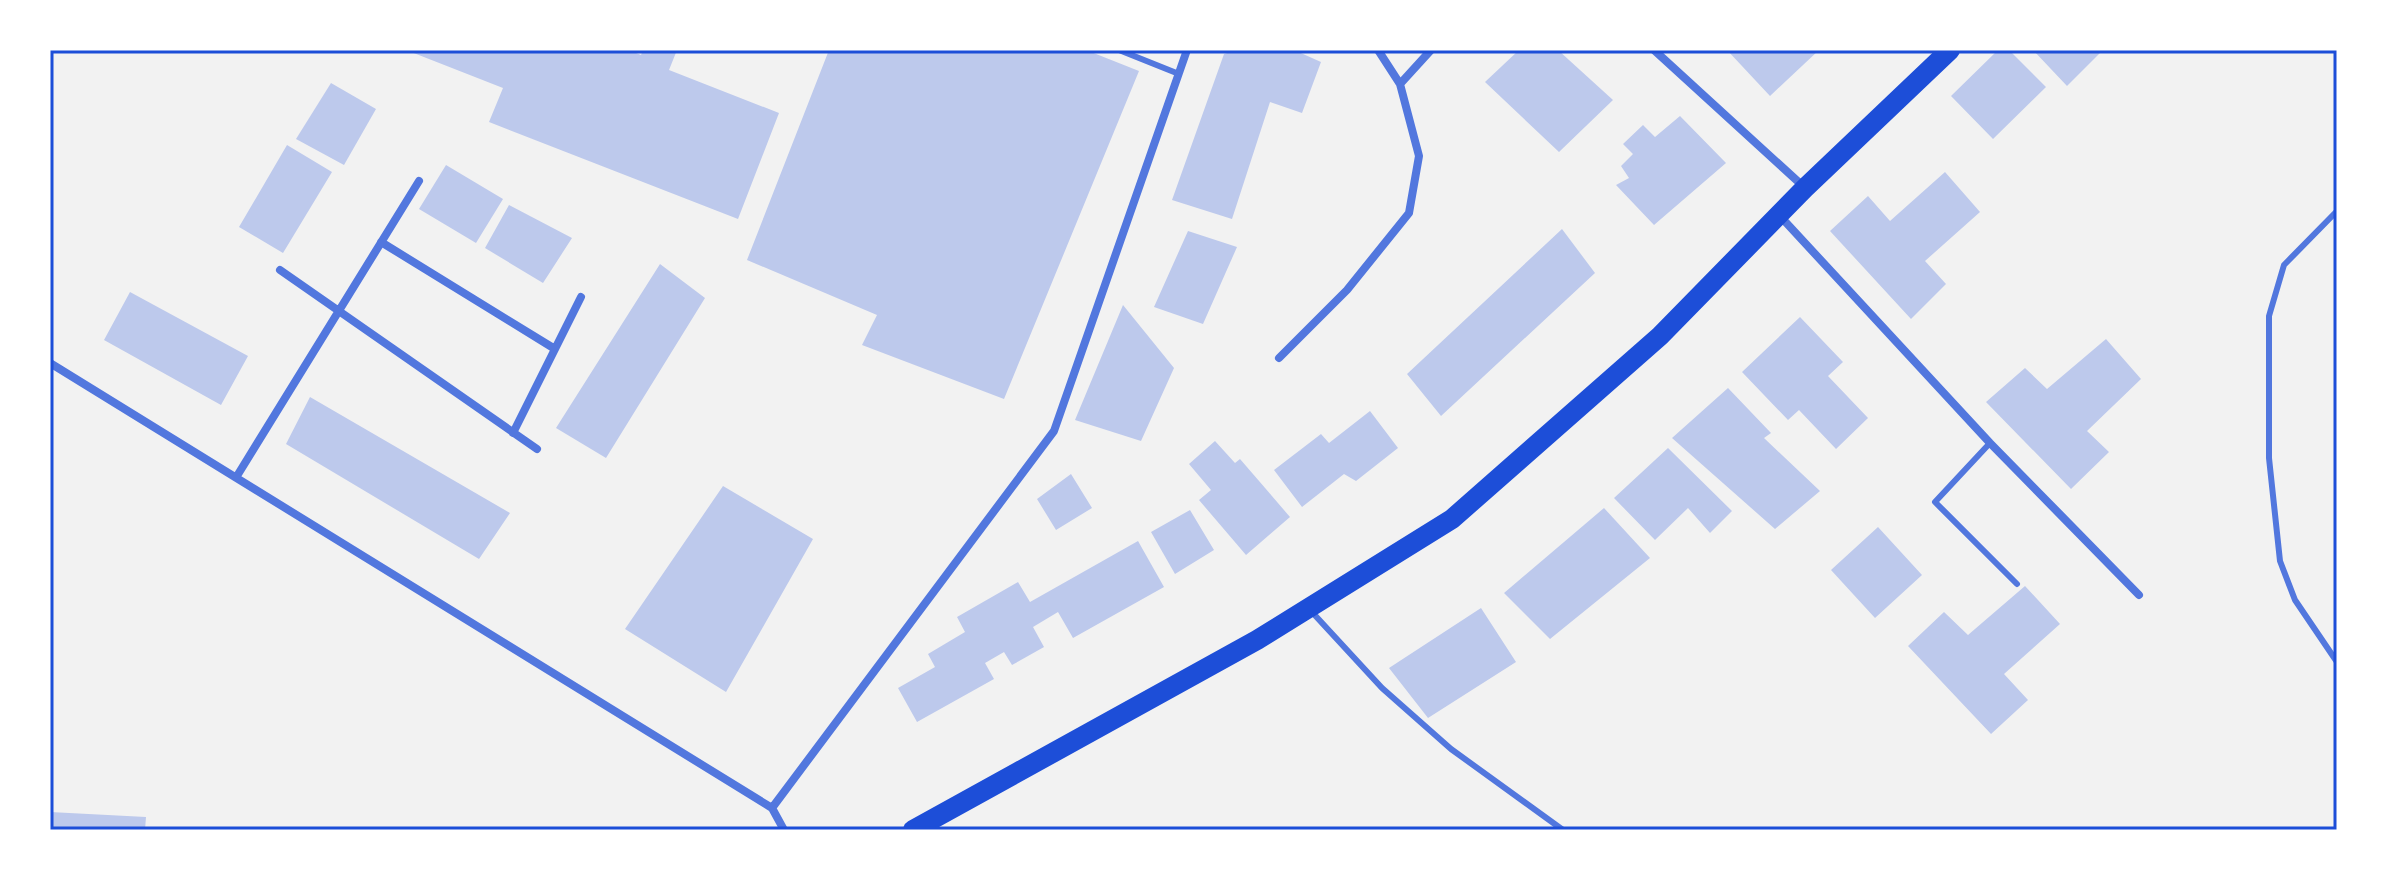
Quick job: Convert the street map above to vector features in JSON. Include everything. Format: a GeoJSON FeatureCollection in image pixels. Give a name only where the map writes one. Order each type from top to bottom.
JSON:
{"type":"FeatureCollection","features":[{"type":"Feature","properties":{"kind":"main road"},"geometry":{"type":"LineString","coordinates":[[913,830],[1309,608],[1452,519],[1660,336],[1805,188],[1950,50]]}},
{"type":"Feature","properties":{"kind":"street"},"geometry":{"type":"LineString","coordinates":[[772,808],[1054,431],[1187,50]]}},
{"type":"Feature","properties":{"kind":"street"},"geometry":{"type":"LineString","coordinates":[[1279,358],[1347,290],[1409,213],[1419,156],[1400,84],[1378,50]]}},
{"type":"Feature","properties":{"kind":"street"},"geometry":{"type":"LineString","coordinates":[[1400,84],[1431,50]]}},
{"type":"Feature","properties":{"kind":"street"},"geometry":{"type":"LineString","coordinates":[[1654,50],[1805,188]]}},
{"type":"Feature","properties":{"kind":"street"},"geometry":{"type":"LineString","coordinates":[[237,476],[419,181]]}},
{"type":"Feature","properties":{"kind":"street"},"geometry":{"type":"LineString","coordinates":[[1779,215],[1990,443],[2139,595]]}},
{"type":"Feature","properties":{"kind":"street"},"geometry":{"type":"LineString","coordinates":[[381,242],[555,349]]}},
{"type":"Feature","properties":{"kind":"street"},"geometry":{"type":"LineString","coordinates":[[280,270],[537,449]]}},
{"type":"Feature","properties":{"kind":"street"},"geometry":{"type":"LineString","coordinates":[[513,433],[581,297]]}},
{"type":"Feature","properties":{"kind":"street"},"geometry":{"type":"LineString","coordinates":[[50,363],[772,808],[784,830]]}},
{"type":"Feature","properties":{"kind":"lane"},"geometry":{"type":"LineString","coordinates":[[1119,50],[1179,74]]}},
{"type":"Feature","properties":{"kind":"lane"},"geometry":{"type":"LineString","coordinates":[[2337,211],[2284,265],[2269,316],[2269,458],[2280,561],[2295,600],[2337,662]]}},
{"type":"Feature","properties":{"kind":"lane"},"geometry":{"type":"LineString","coordinates":[[1990,443],[1935,502],[2017,584]]}},
{"type":"Feature","properties":{"kind":"lane"},"geometry":{"type":"LineString","coordinates":[[1309,608],[1382,688],[1451,749],[1563,830]]}},
{"type":"Feature","properties":{"kind":"building"},"geometry":{"type":"Polygon","coordinates":[[[406,50],[629,50],[641,55],[643,50],[677,50],[669,70],[779,113],[738,219],[489,122],[503,88],[406,50]]]}},
{"type":"Feature","properties":{"kind":"building"},"geometry":{"type":"Polygon","coordinates":[[[829,50],[1086,50],[1139,71],[1004,399],[862,345],[877,315],[747,260],[829,50]]]}},
{"type":"Feature","properties":{"kind":"building"},"geometry":{"type":"Polygon","coordinates":[[[1237,50],[1294,50],[1321,62],[1302,113],[1270,102],[1232,219],[1172,200],[1224,54],[1237,50]]]}},
{"type":"Feature","properties":{"kind":"building"},"geometry":{"type":"Polygon","coordinates":[[[1519,50],[1558,50],[1613,100],[1559,152],[1485,82],[1519,50]]]}},
{"type":"Feature","properties":{"kind":"building"},"geometry":{"type":"Polygon","coordinates":[[[1727,50],[1819,50],[1770,96],[1727,50]]]}},
{"type":"Feature","properties":{"kind":"building"},"geometry":{"type":"Polygon","coordinates":[[[1998,50],[2009,50],[2046,87],[1993,139],[1951,96],[1998,50]]]}},
{"type":"Feature","properties":{"kind":"building"},"geometry":{"type":"Polygon","coordinates":[[[2033,50],[2103,50],[2067,86],[2033,50]]]}},
{"type":"Feature","properties":{"kind":"building"},"geometry":{"type":"Polygon","coordinates":[[[331,83],[376,109],[344,165],[296,139],[331,83]]]}},
{"type":"Feature","properties":{"kind":"building"},"geometry":{"type":"Polygon","coordinates":[[[1680,116],[1726,163],[1654,225],[1616,185],[1629,178],[1621,166],[1633,154],[1623,144],[1643,125],[1655,137],[1680,116]]]}},
{"type":"Feature","properties":{"kind":"building"},"geometry":{"type":"Polygon","coordinates":[[[287,145],[332,172],[283,253],[239,227],[287,145]]]}},
{"type":"Feature","properties":{"kind":"building"},"geometry":{"type":"Polygon","coordinates":[[[446,165],[503,199],[476,243],[419,209],[446,165]]]}},
{"type":"Feature","properties":{"kind":"building"},"geometry":{"type":"Polygon","coordinates":[[[1945,172],[1980,212],[1925,261],[1946,284],[1911,319],[1830,231],[1868,196],[1890,221],[1945,172]]]}},
{"type":"Feature","properties":{"kind":"building"},"geometry":{"type":"Polygon","coordinates":[[[509,205],[572,238],[543,283],[485,248],[509,205]]]}},
{"type":"Feature","properties":{"kind":"building"},"geometry":{"type":"Polygon","coordinates":[[[1562,229],[1595,273],[1441,416],[1407,374],[1562,229]]]}},
{"type":"Feature","properties":{"kind":"building"},"geometry":{"type":"Polygon","coordinates":[[[1188,231],[1237,247],[1203,324],[1154,307],[1188,231]]]}},
{"type":"Feature","properties":{"kind":"building"},"geometry":{"type":"Polygon","coordinates":[[[660,264],[705,298],[606,458],[556,428],[660,264]]]}},
{"type":"Feature","properties":{"kind":"building"},"geometry":{"type":"Polygon","coordinates":[[[130,292],[248,356],[221,405],[104,340],[130,292]]]}},
{"type":"Feature","properties":{"kind":"building"},"geometry":{"type":"Polygon","coordinates":[[[1123,305],[1174,368],[1141,441],[1075,420],[1123,305]]]}},
{"type":"Feature","properties":{"kind":"building"},"geometry":{"type":"Polygon","coordinates":[[[1800,317],[1843,362],[1828,376],[1868,418],[1836,449],[1799,410],[1788,420],[1742,372],[1800,317]]]}},
{"type":"Feature","properties":{"kind":"building"},"geometry":{"type":"Polygon","coordinates":[[[2106,339],[2141,379],[2087,431],[2109,452],[2071,489],[1986,402],[2025,368],[2047,389],[2106,339]]]}},
{"type":"Feature","properties":{"kind":"building"},"geometry":{"type":"Polygon","coordinates":[[[1728,388],[1771,433],[1764,438],[1820,491],[1775,529],[1672,438],[1728,388]]]}},
{"type":"Feature","properties":{"kind":"building"},"geometry":{"type":"Polygon","coordinates":[[[310,397],[510,513],[479,559],[286,444],[310,397]]]}},
{"type":"Feature","properties":{"kind":"building"},"geometry":{"type":"Polygon","coordinates":[[[1370,411],[1398,448],[1356,481],[1344,474],[1302,507],[1274,470],[1321,434],[1329,443],[1370,411]]]}},
{"type":"Feature","properties":{"kind":"building"},"geometry":{"type":"Polygon","coordinates":[[[1215,441],[1235,463],[1240,459],[1290,517],[1246,555],[1199,500],[1211,490],[1189,464],[1215,441]]]}},
{"type":"Feature","properties":{"kind":"building"},"geometry":{"type":"Polygon","coordinates":[[[1668,448],[1732,511],[1710,533],[1688,508],[1655,540],[1614,498],[1668,448]]]}},
{"type":"Feature","properties":{"kind":"building"},"geometry":{"type":"Polygon","coordinates":[[[1071,474],[1092,508],[1056,530],[1037,499],[1071,474]]]}},
{"type":"Feature","properties":{"kind":"building"},"geometry":{"type":"Polygon","coordinates":[[[723,486],[813,539],[726,692],[625,629],[723,486]]]}},
{"type":"Feature","properties":{"kind":"building"},"geometry":{"type":"Polygon","coordinates":[[[1604,508],[1650,558],[1550,639],[1504,593],[1604,508]]]}},
{"type":"Feature","properties":{"kind":"building"},"geometry":{"type":"Polygon","coordinates":[[[1190,510],[1214,550],[1175,574],[1151,532],[1190,510]]]}},
{"type":"Feature","properties":{"kind":"building"},"geometry":{"type":"Polygon","coordinates":[[[1878,527],[1922,575],[1875,618],[1831,570],[1878,527]]]}},
{"type":"Feature","properties":{"kind":"building"},"geometry":{"type":"Polygon","coordinates":[[[1138,541],[1164,587],[1073,638],[1058,612],[1033,627],[1044,647],[1012,665],[1004,652],[985,663],[994,679],[917,722],[898,688],[935,667],[928,654],[965,632],[957,617],[1018,582],[1030,602],[1138,541]]]}},
{"type":"Feature","properties":{"kind":"building"},"geometry":{"type":"Polygon","coordinates":[[[2025,586],[2060,624],[2004,674],[2028,700],[1991,734],[1908,646],[1944,612],[1968,635],[2025,586]]]}},
{"type":"Feature","properties":{"kind":"building"},"geometry":{"type":"Polygon","coordinates":[[[1481,608],[1516,662],[1428,718],[1389,668],[1481,608]]]}},
{"type":"Feature","properties":{"kind":"building"},"geometry":{"type":"Polygon","coordinates":[[[50,812],[146,817],[145,830],[50,830],[50,812]]]}}]}
